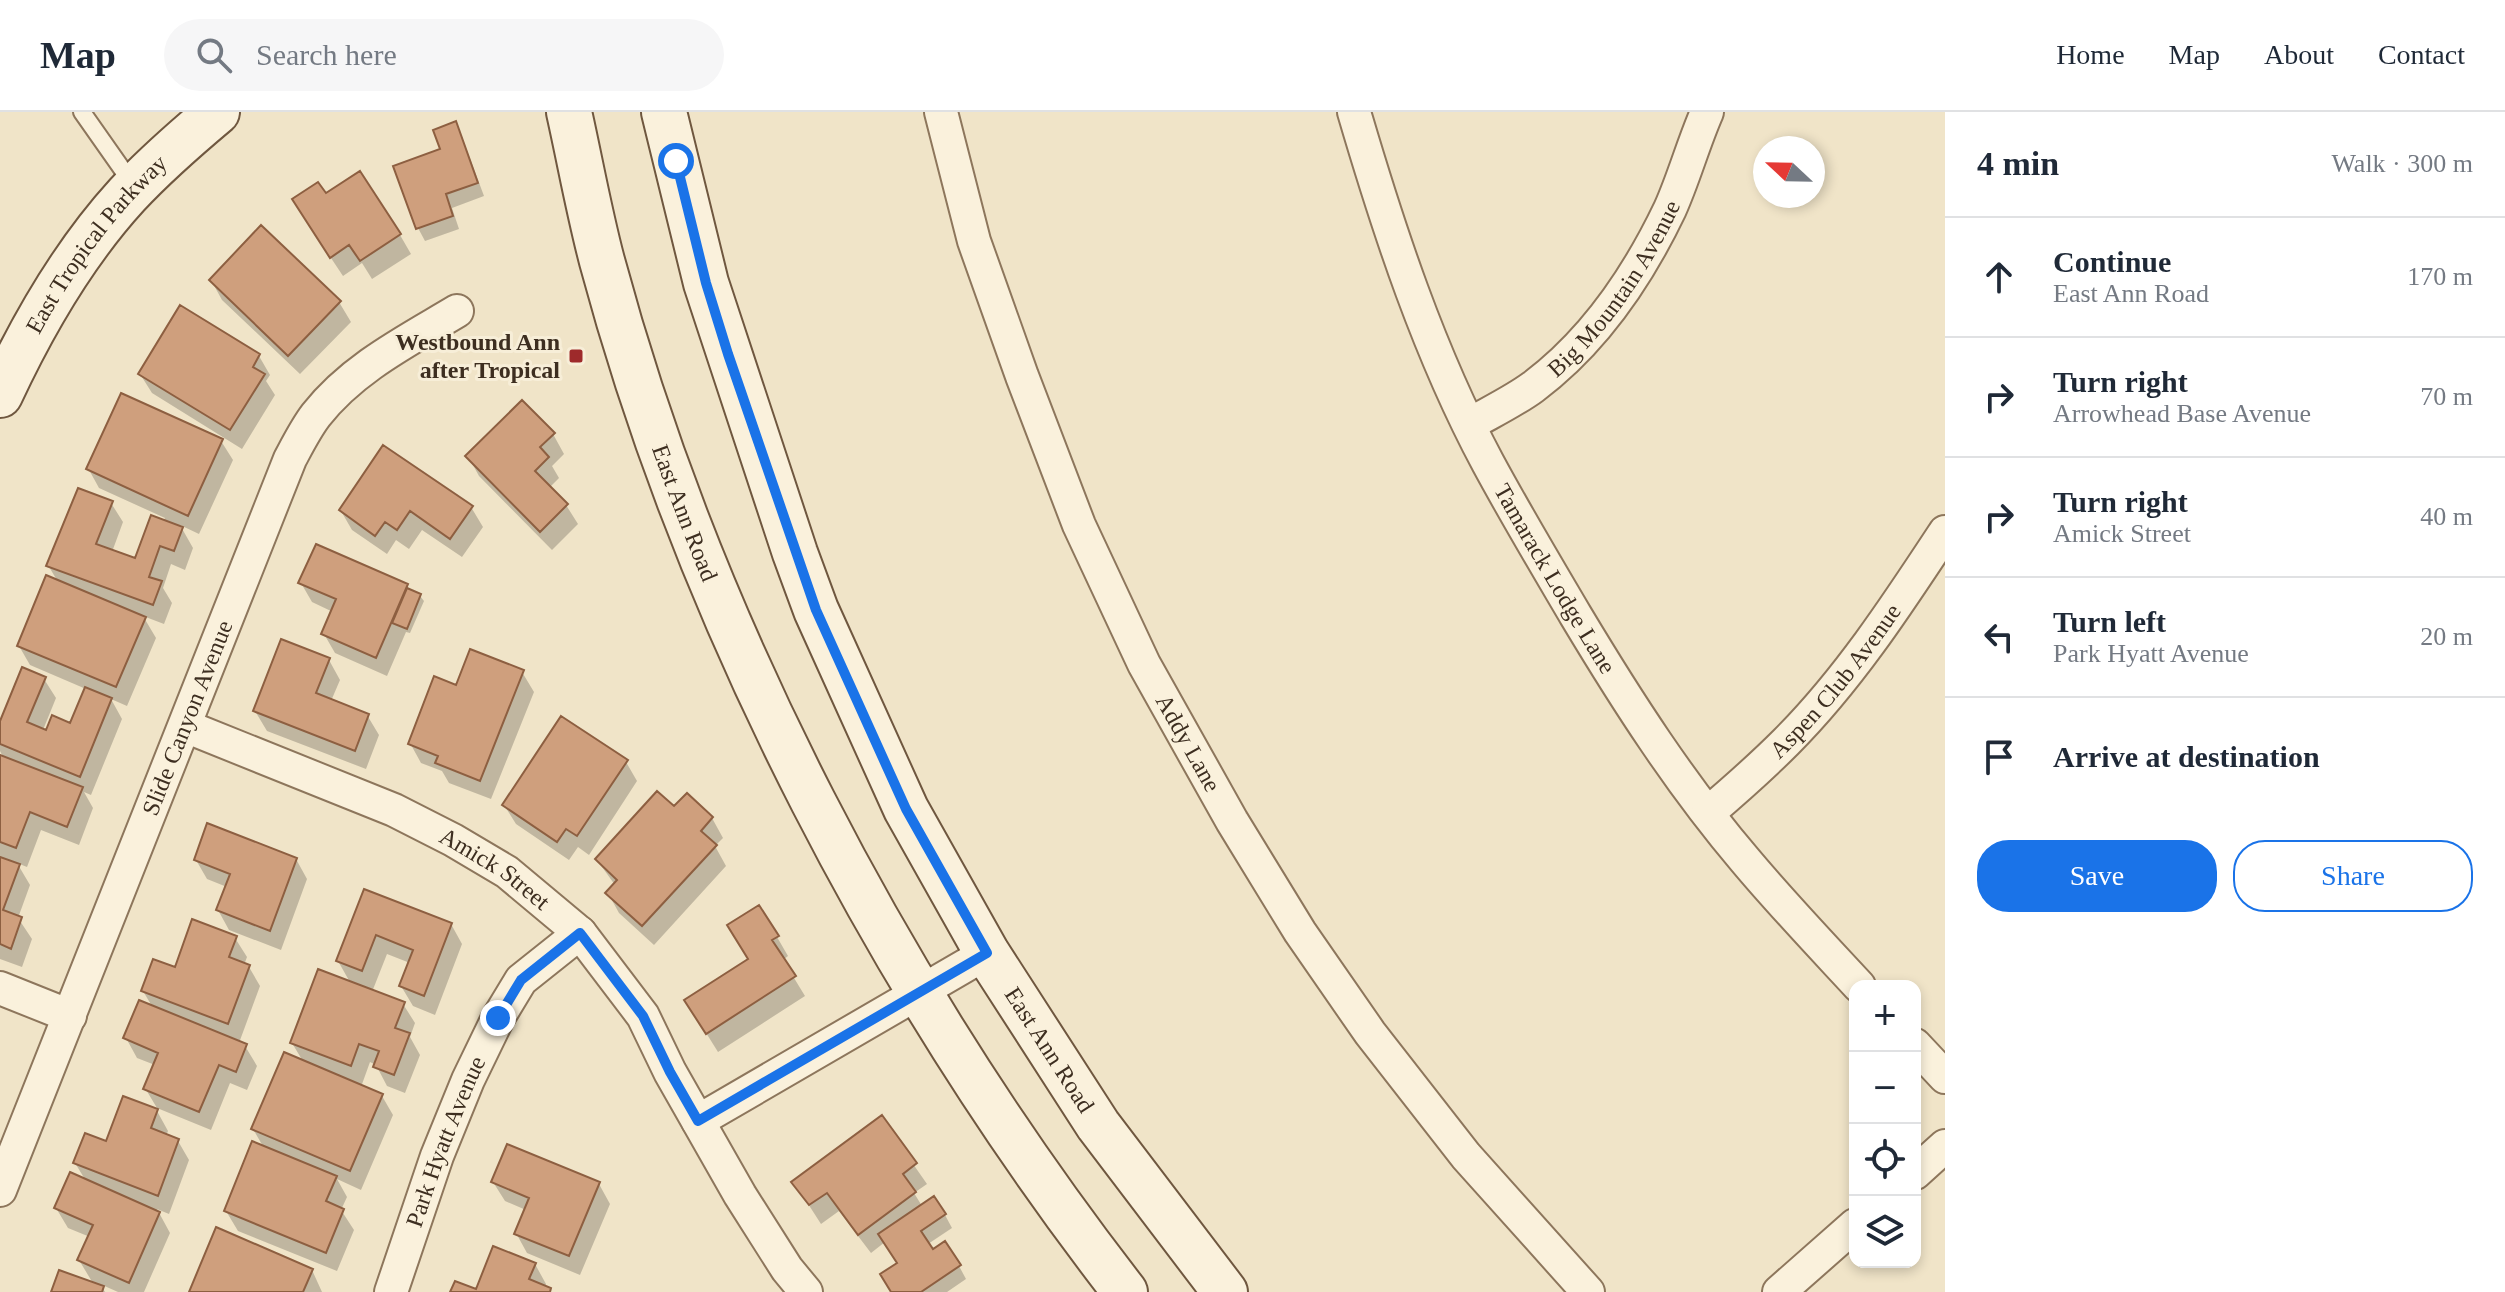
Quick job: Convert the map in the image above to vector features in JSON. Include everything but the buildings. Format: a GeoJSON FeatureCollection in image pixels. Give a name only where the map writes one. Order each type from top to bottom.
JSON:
{"type":"FeatureCollection","features":[{"type":"Feature","properties":{"kind":"main road","name":"East Tropical Parkway"},"geometry":{"type":"LineString","coordinates":[[0,395],[24,343],[49,300],[86,248],[135,187],[217,112]]}},
{"type":"Feature","properties":{"kind":"main road","name":"East Ann Road"},"geometry":{"type":"LineString","coordinates":[[569,112],[601,258],[618,319],[696,542],[742,653],[797,767],[920,992],[1033,1168],[1125,1292]]}},
{"type":"Feature","properties":{"kind":"main road","name":"East Ann Road"},"geometry":{"type":"LineString","coordinates":[[664,112],[706,283],[781,514],[816,610],[906,809],[987,953],[1098,1125],[1225,1292]]}},
{"type":"Feature","properties":{"kind":"street","name":"Addy Lane"},"geometry":{"type":"LineString","coordinates":[[941,112],[974,241],[1022,376],[1079,525],[1144,664],[1232,821],[1300,932],[1370,1033],[1466,1156],[1588,1292]]}},
{"type":"Feature","properties":{"kind":"street","name":"Tamarack Lodge Lane"},"geometry":{"type":"LineString","coordinates":[[1354,112],[1404,270],[1487,461],[1609,671],[1666,757],[1744,860],[1854,980]]}},
{"type":"Feature","properties":{"kind":"street","name":"Big Mountain Avenue"},"geometry":{"type":"LineString","coordinates":[[1470,424],[1532,388],[1569,355],[1613,305],[1638,268],[1670,207],[1707,112]]}},
{"type":"Feature","properties":{"kind":"street","name":"Slide Canyon Avenue"},"geometry":{"type":"LineString","coordinates":[[0,1190],[290,459],[315,416],[343,385],[371,362],[457,311]]}},
{"type":"Feature","properties":{"kind":"street","name":"Aspen Club Avenue"},"geometry":{"type":"LineString","coordinates":[[1708,813],[1788,740],[1847,672],[1898,604],[1945,532]]}},
{"type":"Feature","properties":{"kind":"street","name":"Amick Street"},"geometry":{"type":"LineString","coordinates":[[185,726],[394,810],[453,840],[507,872],[580,933],[643,1016],[698,1121],[787,1269],[806,1292]]}},
{"type":"Feature","properties":{"kind":"street","name":"Park Hyatt Avenue"},"geometry":{"type":"LineString","coordinates":[[391,1292],[437,1156],[498,1018],[521,980],[580,933]]}},
{"type":"Feature","properties":{"kind":"street"},"geometry":{"type":"LineString","coordinates":[[698,1121],[987,953]]}},
{"type":"Feature","properties":{"kind":"street"},"geometry":{"type":"LineString","coordinates":[[0,988],[70,1016]]}},
{"type":"Feature","properties":{"kind":"street"},"geometry":{"type":"LineString","coordinates":[[1921,1051],[1945,1077]]}},
{"type":"Feature","properties":{"kind":"street"},"geometry":{"type":"LineString","coordinates":[[1921,1168],[1945,1146]]}},
{"type":"Feature","properties":{"kind":"street"},"geometry":{"type":"LineString","coordinates":[[1779,1292],[1849,1230]]}},
{"type":"Feature","properties":{"kind":"lane"},"geometry":{"type":"LineString","coordinates":[[82,112],[135,187]]}},
{"type":"Feature","properties":{"kind":"place","name":"Westbound Ann after Tropical"},"geometry":{"type":"Point","coordinates":[576,356]}},
{"type":"Feature","properties":{"kind":"route"},"geometry":{"type":"LineString","coordinates":[[498,1018],[521,980],[580,933],[643,1016],[698,1121],[987,953],[906,809],[816,610],[728,354],[689,220],[676,161]]}}]}
